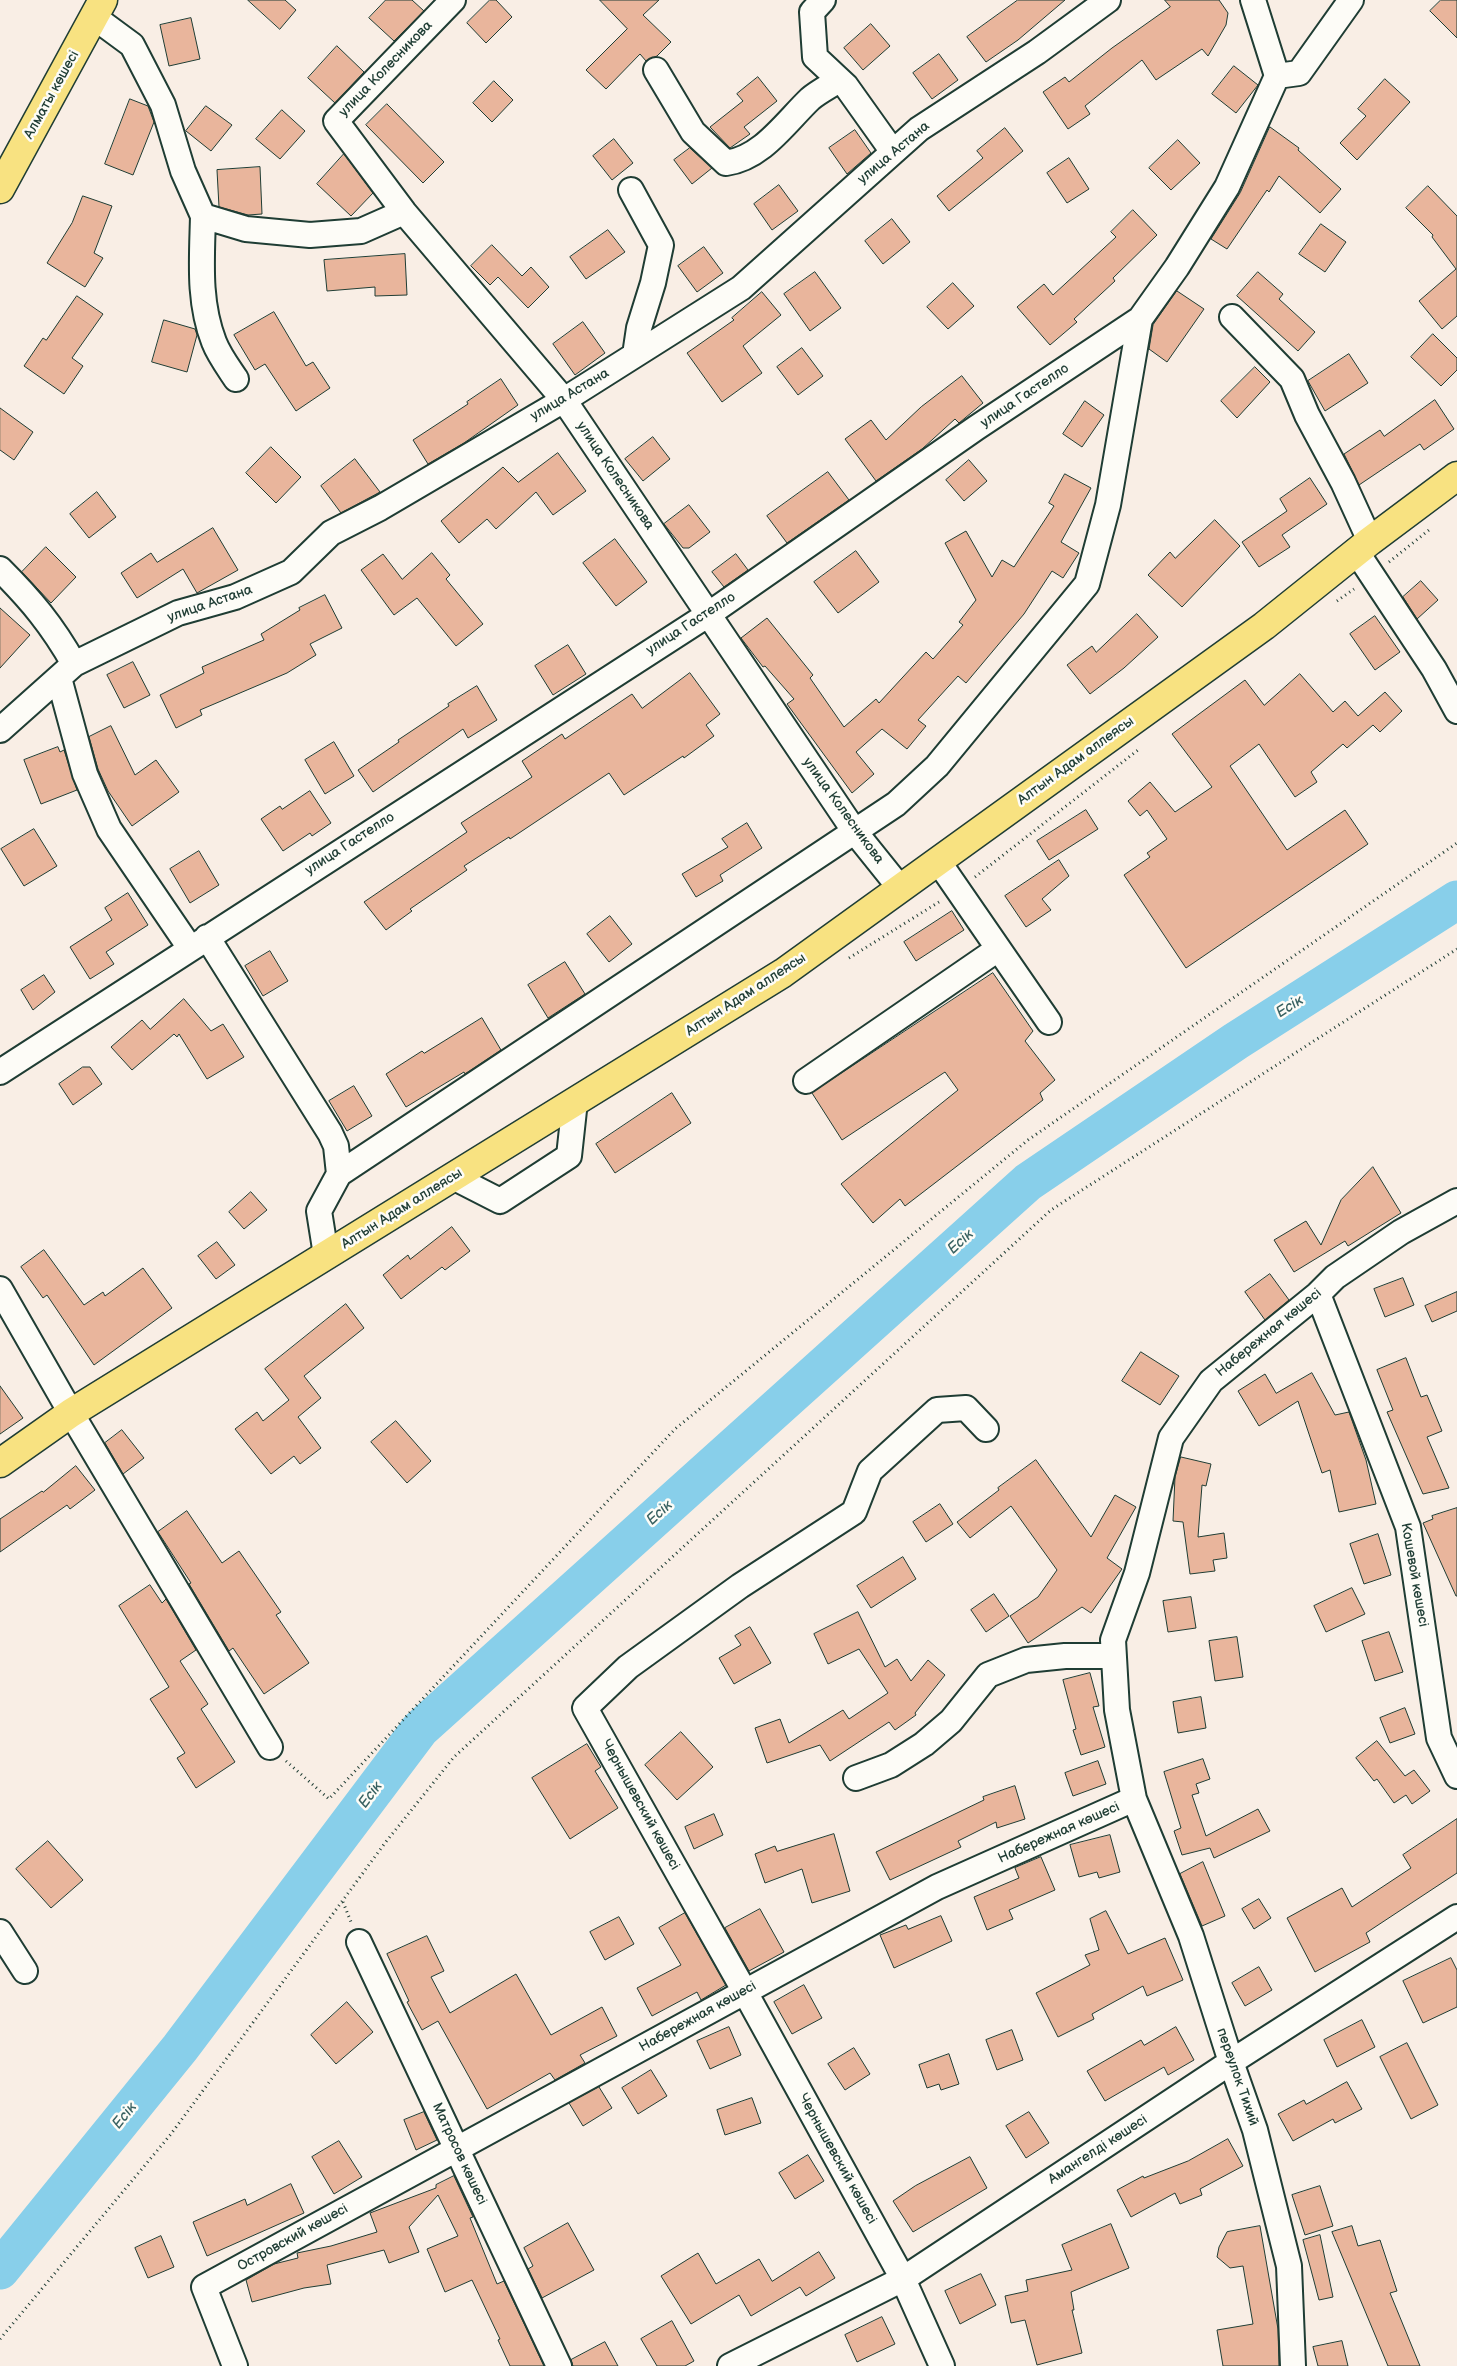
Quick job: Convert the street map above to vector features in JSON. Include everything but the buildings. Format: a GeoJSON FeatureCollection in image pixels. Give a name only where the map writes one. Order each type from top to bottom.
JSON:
{"type":"FeatureCollection","features":[{"type":"Feature","properties":{"kind":"main road","name":"Алматы көшесі"},"geometry":{"type":"LineString","coordinates":[[0,189],[99,8]]}},
{"type":"Feature","properties":{"kind":"main road","name":"Алтын Адам аллеясы"},"geometry":{"type":"LineString","coordinates":[[0,1463],[71,1413],[783,973],[1264,626],[1363,546],[1457,476]]}},
{"type":"Feature","properties":{"kind":"street","name":"улица Колесникова"},"geometry":{"type":"LineString","coordinates":[[453,0],[336,121],[404,212],[564,400],[855,832],[900,888]]}},
{"type":"Feature","properties":{"kind":"street"},"geometry":{"type":"LineString","coordinates":[[823,0],[812,12],[815,57],[846,86],[893,152]]}},
{"type":"Feature","properties":{"kind":"street","name":"улица Астана"},"geometry":{"type":"LineString","coordinates":[[0,730],[66,671],[178,613],[235,597],[291,572],[331,533],[380,508],[564,400],[741,288],[919,129],[1037,52],[1108,0]]}},
{"type":"Feature","properties":{"kind":"street"},"geometry":{"type":"LineString","coordinates":[[1253,0],[1278,76],[1299,73],[1351,0]]}},
{"type":"Feature","properties":{"kind":"street"},"geometry":{"type":"LineString","coordinates":[[99,8],[132,45],[163,105],[183,171],[203,216],[202,290],[205,315],[215,344],[236,379]]}},
{"type":"Feature","properties":{"kind":"street"},"geometry":{"type":"LineString","coordinates":[[656,70],[693,132],[726,163],[740,161],[780,132],[811,98],[839,80]]}},
{"type":"Feature","properties":{"kind":"street","name":"улица Гастелло"},"geometry":{"type":"LineString","coordinates":[[0,1072],[709,614],[976,428],[1140,319],[1177,267],[1227,187],[1278,76]]}},
{"type":"Feature","properties":{"kind":"street"},"geometry":{"type":"LineString","coordinates":[[631,190],[661,245],[653,283],[639,328],[635,355]]}},
{"type":"Feature","properties":{"kind":"street"},"geometry":{"type":"LineString","coordinates":[[203,216],[246,230],[310,235],[361,231],[404,212]]}},
{"type":"Feature","properties":{"kind":"street"},"geometry":{"type":"LineString","coordinates":[[1232,317],[1292,379],[1307,415],[1343,482],[1363,546],[1457,711]]}},
{"type":"Feature","properties":{"kind":"street"},"geometry":{"type":"LineString","coordinates":[[326,1255],[318,1211],[339,1174],[855,832],[896,804],[937,766],[1087,584],[1108,504],[1140,319]]}},
{"type":"Feature","properties":{"kind":"street"},"geometry":{"type":"LineString","coordinates":[[0,568],[55,630],[66,671],[85,774],[109,829],[199,942],[330,1133],[336,1146],[339,1174]]}},
{"type":"Feature","properties":{"kind":"street"},"geometry":{"type":"LineString","coordinates":[[938,861],[1049,1022]]}},
{"type":"Feature","properties":{"kind":"street"},"geometry":{"type":"LineString","coordinates":[[806,1081],[998,949]]}},
{"type":"Feature","properties":{"kind":"street"},"geometry":{"type":"LineString","coordinates":[[453,1177],[500,1201],[569,1156],[575,1101]]}},
{"type":"Feature","properties":{"kind":"street","name":"Набережная көшесі"},"geometry":{"type":"LineString","coordinates":[[457,2149],[937,1887],[1134,1800],[1116,1710],[1113,1640],[1137,1573],[1171,1438],[1211,1381],[1318,1294],[1335,1277],[1401,1232],[1457,1201]]}},
{"type":"Feature","properties":{"kind":"street"},"geometry":{"type":"LineString","coordinates":[[0,1289],[71,1413],[270,1747]]}},
{"type":"Feature","properties":{"kind":"street","name":"Кошевой көшесі"},"geometry":{"type":"LineString","coordinates":[[1318,1294],[1408,1526],[1439,1738],[1457,1776]]}},
{"type":"Feature","properties":{"kind":"street","name":"Чернышевский көшесі"},"geometry":{"type":"LineString","coordinates":[[942,2366],[903,2279],[745,1992],[585,1708],[628,1667],[740,1586],[854,1512],[870,1472],[937,1410],[966,1408],[986,1429]]}},
{"type":"Feature","properties":{"kind":"street"},"geometry":{"type":"LineString","coordinates":[[856,1778],[891,1765],[924,1744],[950,1722],[988,1675],[1026,1660],[1064,1656],[1113,1656]]}},
{"type":"Feature","properties":{"kind":"street","name":"переулок Тихий"},"geometry":{"type":"LineString","coordinates":[[1134,1800],[1191,1936],[1255,2130],[1289,2266],[1293,2366]]}},
{"type":"Feature","properties":{"kind":"street","name":"Амангелді көшесі"},"geometry":{"type":"LineString","coordinates":[[730,2366],[903,2279],[1231,2062],[1457,1917]]}},
{"type":"Feature","properties":{"kind":"street"},"geometry":{"type":"LineString","coordinates":[[0,1932],[25,1972]]}},
{"type":"Feature","properties":{"kind":"street","name":"Матросов көшесі"},"geometry":{"type":"LineString","coordinates":[[359,1942],[558,2366]]}},
{"type":"Feature","properties":{"kind":"street","name":"Островский көшесі"},"geometry":{"type":"LineString","coordinates":[[235,2366],[204,2287],[457,2149]]}},
{"type":"Feature","properties":{"kind":"path"},"geometry":{"type":"LineString","coordinates":[[270,1747],[329,1799],[675,1429],[1028,1140],[1457,843]]}},
{"type":"Feature","properties":{"kind":"path"},"geometry":{"type":"LineString","coordinates":[[0,2339],[171,2134],[384,1843],[454,1757],[1051,1210],[1457,949]]}},
{"type":"Feature","properties":{"kind":"waterway","name":"Есік"},"geometry":{"type":"LineString","coordinates":[[0,2270],[180,2048],[420,1729],[1028,1182],[1236,1041],[1457,900]]}}]}
